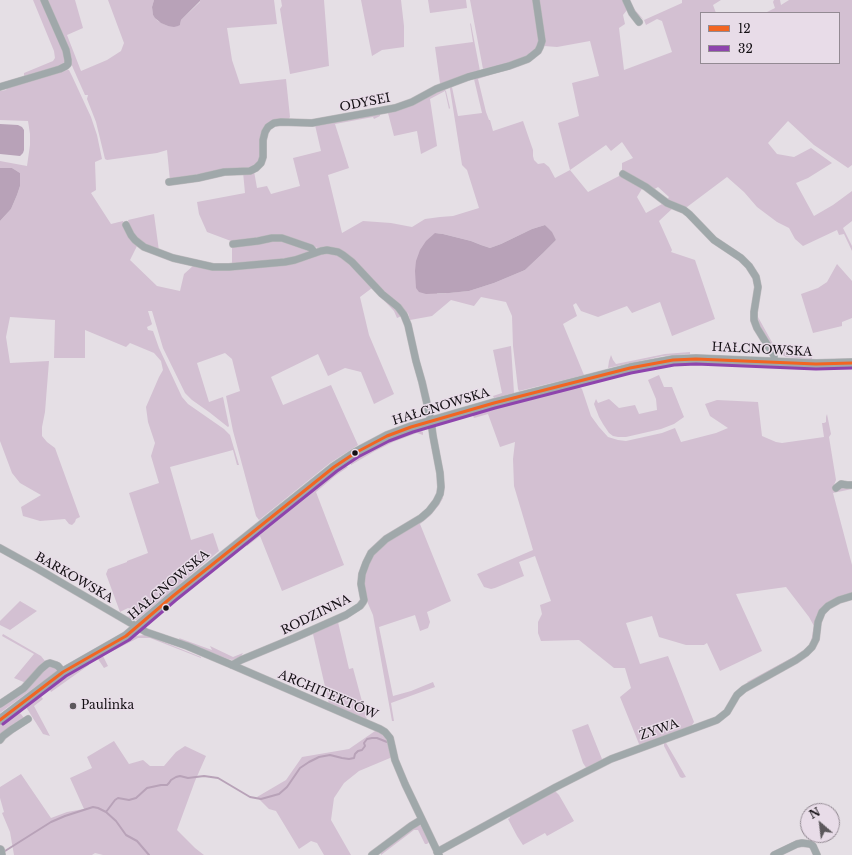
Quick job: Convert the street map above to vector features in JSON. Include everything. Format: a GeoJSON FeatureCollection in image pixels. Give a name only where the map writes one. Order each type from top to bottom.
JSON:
{"type":"FeatureCollection","features":[{"type":"Feature","properties":{"kind":"street"},"geometry":{"type":"LineString","coordinates":[[0,87],[60,69],[68,64],[66,50],[44,0]]}},
{"type":"Feature","properties":{"kind":"street","name":"ODYSEI"},"geometry":{"type":"LineString","coordinates":[[168,182],[256,168],[261,163],[263,157],[264,132],[274,123],[312,124],[395,108],[412,102],[436,89],[468,77],[509,66],[528,59],[539,49],[542,37],[536,0]]}},
{"type":"Feature","properties":{"kind":"street"},"geometry":{"type":"LineString","coordinates":[[626,0],[632,13],[639,22]]}},
{"type":"Feature","properties":{"kind":"street"},"geometry":{"type":"LineString","coordinates":[[623,174],[646,187],[667,203],[684,210],[714,240],[741,258],[749,266],[756,277],[758,287],[754,320],[757,328],[774,356],[774,362]]}},
{"type":"Feature","properties":{"kind":"street"},"geometry":{"type":"LineString","coordinates":[[126,225],[131,235],[144,248],[173,258],[213,267],[285,262],[315,252],[327,250],[338,252],[343,255],[352,262],[382,294],[401,311],[408,325],[431,421]]}},
{"type":"Feature","properties":{"kind":"street"},"geometry":{"type":"LineString","coordinates":[[233,244],[272,238],[282,238],[311,248],[315,252]]}},
{"type":"Feature","properties":{"kind":"street","name":"HAŁCNOWSKA"},"geometry":{"type":"LineString","coordinates":[[0,720],[63,672],[122,639],[226,553],[344,459],[387,436],[431,421],[630,368],[665,361],[696,359],[816,364],[852,363]]}},
{"type":"Feature","properties":{"kind":"street","name":"RODZINNA"},"geometry":{"type":"LineString","coordinates":[[232,665],[346,614],[362,604],[364,600],[362,574],[371,553],[386,539],[421,518],[429,511],[440,494],[440,473],[431,421]]}},
{"type":"Feature","properties":{"kind":"street"},"geometry":{"type":"LineString","coordinates":[[836,488],[841,484],[852,484]]}},
{"type":"Feature","properties":{"kind":"street","name":"BARKOWSKA"},"geometry":{"type":"LineString","coordinates":[[0,548],[137,627]]}},
{"type":"Feature","properties":{"kind":"street","name":"ŻYWA"},"geometry":{"type":"LineString","coordinates":[[438,853],[567,781],[611,759],[717,720],[727,712],[737,695],[744,689],[796,660],[810,650],[816,640],[818,622],[822,612],[828,606],[839,600],[852,596]]}},
{"type":"Feature","properties":{"kind":"street","name":"ARCHITEKTÓW"},"geometry":{"type":"LineString","coordinates":[[137,627],[146,632],[186,646],[232,665],[385,732],[390,738],[395,760],[421,820],[438,853]]}},
{"type":"Feature","properties":{"kind":"street"},"geometry":{"type":"LineString","coordinates":[[0,704],[24,688],[47,664],[50,663],[56,665],[63,672]]}},
{"type":"Feature","properties":{"kind":"street"},"geometry":{"type":"LineString","coordinates":[[0,740],[3,736],[28,718]]}},
{"type":"Feature","properties":{"kind":"street"},"geometry":{"type":"LineString","coordinates":[[372,855],[421,820]]}},
{"type":"Feature","properties":{"kind":"street"},"geometry":{"type":"LineString","coordinates":[[774,855],[802,843],[813,846],[817,855]]}},
{"type":"Feature","properties":{"kind":"street"},"geometry":{"type":"LineString","coordinates":[[0,850],[1,855]]}},
{"type":"Feature","properties":{"kind":"shaded area"},"geometry":{"type":"Polygon","coordinates":[[[33,0],[41,0],[65,59],[63,65],[24,77],[24,73],[53,61],[55,58],[54,51],[33,0]]]}},
{"type":"Feature","properties":{"kind":"shaded area"},"geometry":{"type":"Polygon","coordinates":[[[46,0],[75,0],[83,28],[67,35],[81,71],[107,60],[121,51],[124,43],[108,0],[154,0],[152,7],[153,15],[158,21],[168,26],[180,25],[181,20],[200,2],[200,0],[274,0],[277,24],[227,28],[232,60],[240,84],[286,79],[290,117],[288,120],[269,123],[260,161],[253,168],[170,181],[167,150],[157,153],[107,160],[105,159],[96,122],[87,99],[88,95],[85,95],[73,68],[46,0]]]}},
{"type":"Feature","properties":{"kind":"shaded area"},"geometry":{"type":"Polygon","coordinates":[[[154,0],[200,1],[181,20],[180,25],[174,27],[161,23],[155,18],[152,7],[154,0]]]}},
{"type":"Feature","properties":{"kind":"shaded area"},"geometry":{"type":"Polygon","coordinates":[[[281,0],[324,0],[329,66],[290,74],[280,9],[282,6],[281,0]]]}},
{"type":"Feature","properties":{"kind":"shaded area"},"geometry":{"type":"Polygon","coordinates":[[[361,0],[401,0],[404,26],[404,47],[382,50],[372,56],[361,0]]]}},
{"type":"Feature","properties":{"kind":"shaded area"},"geometry":{"type":"Polygon","coordinates":[[[428,0],[466,0],[467,8],[430,13],[428,0]]]}},
{"type":"Feature","properties":{"kind":"shaded area"},"geometry":{"type":"Polygon","coordinates":[[[470,0],[535,0],[540,37],[537,48],[520,61],[483,69],[470,0]]]}},
{"type":"Feature","properties":{"kind":"shaded area"},"geometry":{"type":"Polygon","coordinates":[[[538,0],[625,0],[627,10],[623,15],[625,24],[619,28],[624,70],[672,52],[662,21],[657,19],[646,25],[644,20],[682,3],[682,0],[721,0],[713,5],[716,12],[700,12],[700,64],[840,64],[840,12],[767,12],[775,8],[773,2],[774,0],[780,0],[781,5],[789,0],[852,0],[852,165],[848,168],[814,145],[788,121],[768,143],[777,154],[794,157],[811,148],[832,163],[808,178],[796,183],[814,216],[833,205],[852,191],[852,221],[843,228],[852,246],[852,251],[844,234],[839,235],[837,230],[803,246],[795,239],[789,228],[777,222],[757,207],[744,192],[727,177],[687,207],[672,203],[667,200],[669,197],[658,187],[653,190],[622,172],[622,163],[633,158],[622,142],[611,151],[606,145],[570,170],[558,123],[579,116],[572,83],[599,76],[590,41],[557,47],[544,46],[538,0]]]}},
{"type":"Feature","properties":{"kind":"shaded area"},"geometry":{"type":"Polygon","coordinates":[[[630,5],[632,5],[644,20],[630,5]]]}},
{"type":"Feature","properties":{"kind":"shaded area"},"geometry":{"type":"Polygon","coordinates":[[[470,23],[480,71],[441,84],[435,47],[473,42],[470,23]]]}},
{"type":"Feature","properties":{"kind":"shaded area"},"geometry":{"type":"Polygon","coordinates":[[[69,70],[91,117],[97,135],[102,159],[95,162],[96,190],[91,193],[111,224],[123,221],[129,236],[137,246],[130,260],[157,286],[180,291],[184,274],[194,265],[229,269],[325,252],[337,253],[402,316],[397,318],[394,311],[372,288],[360,297],[369,335],[394,394],[374,404],[361,372],[345,368],[328,376],[318,354],[271,377],[283,405],[331,385],[358,445],[330,463],[259,520],[256,516],[233,431],[226,396],[240,391],[232,359],[225,353],[197,363],[209,402],[223,397],[228,427],[185,393],[163,348],[152,311],[148,311],[152,324],[147,327],[148,330],[153,331],[159,348],[182,397],[188,404],[224,429],[230,435],[239,465],[237,465],[233,450],[170,467],[191,540],[213,533],[219,551],[137,620],[127,617],[136,614],[135,609],[128,608],[120,612],[106,574],[108,569],[148,553],[129,493],[159,483],[151,456],[155,443],[148,422],[146,407],[163,370],[161,361],[154,353],[130,343],[126,347],[85,330],[85,358],[54,358],[55,320],[10,317],[6,337],[10,363],[49,361],[42,436],[55,448],[80,517],[76,519],[72,525],[65,519],[40,521],[23,516],[21,507],[41,495],[20,483],[12,473],[0,441],[0,221],[11,209],[17,195],[20,186],[20,173],[12,168],[0,168],[0,161],[27,166],[30,134],[28,121],[0,120],[0,91],[69,70]]]}},
{"type":"Feature","properties":{"kind":"shaded area"},"geometry":{"type":"Polygon","coordinates":[[[489,75],[478,79],[486,112],[493,131],[523,121],[533,150],[534,160],[538,164],[544,163],[549,167],[555,178],[570,170],[588,192],[621,175],[643,187],[637,197],[646,213],[662,204],[673,208],[659,221],[672,250],[671,252],[695,260],[715,319],[672,336],[660,302],[632,313],[627,306],[598,317],[581,311],[576,303],[573,305],[577,316],[563,324],[584,375],[519,391],[513,346],[512,316],[506,302],[481,297],[474,306],[451,300],[432,316],[410,320],[408,313],[402,310],[353,261],[293,239],[232,242],[207,232],[199,214],[197,202],[245,193],[243,172],[254,171],[257,188],[267,186],[271,194],[300,186],[293,158],[321,151],[315,125],[380,113],[380,116],[374,119],[373,117],[335,124],[349,168],[328,175],[342,233],[363,221],[391,223],[412,227],[425,219],[453,216],[479,208],[467,170],[462,165],[450,87],[458,82],[459,84],[452,87],[458,116],[482,113],[474,79],[464,81],[489,75]],[[545,225],[532,229],[490,248],[471,241],[435,233],[437,294],[469,291],[494,283],[525,270],[556,240],[545,225]]]}},
{"type":"Feature","properties":{"kind":"shaded area"},"geometry":{"type":"Polygon","coordinates":[[[444,89],[446,91],[449,109],[445,91],[430,99],[437,146],[421,154],[417,131],[394,136],[388,113],[444,89]]]}},
{"type":"Feature","properties":{"kind":"shaded area"},"geometry":{"type":"Polygon","coordinates":[[[0,124],[18,125],[24,130],[24,150],[20,156],[0,154],[0,124]]]}},
{"type":"Feature","properties":{"kind":"shaded area"},"geometry":{"type":"Polygon","coordinates":[[[0,168],[12,168],[20,173],[20,186],[11,209],[0,221],[0,168]]]}},
{"type":"Feature","properties":{"kind":"shaded area"},"geometry":{"type":"Polygon","coordinates":[[[154,214],[159,251],[142,243],[131,231],[128,220],[154,214]]]}},
{"type":"Feature","properties":{"kind":"shaded area"},"geometry":{"type":"Polygon","coordinates":[[[545,225],[552,232],[556,240],[525,270],[494,283],[469,291],[426,294],[419,292],[416,288],[416,261],[420,250],[426,241],[435,233],[471,241],[490,248],[532,229],[545,225]]]}},
{"type":"Feature","properties":{"kind":"shaded area"},"geometry":{"type":"Polygon","coordinates":[[[283,239],[310,252],[295,258],[232,265],[232,245],[283,239]]]}},
{"type":"Feature","properties":{"kind":"shaded area"},"geometry":{"type":"Polygon","coordinates":[[[837,264],[852,281],[852,318],[842,322],[842,326],[813,333],[801,294],[818,288],[827,282],[837,264]]]}},
{"type":"Feature","properties":{"kind":"shaded area"},"geometry":{"type":"Polygon","coordinates":[[[758,317],[773,344],[787,353],[799,357],[810,358],[812,356],[812,359],[786,357],[779,353],[778,354],[759,329],[758,317]]]}},
{"type":"Feature","properties":{"kind":"shaded area"},"geometry":{"type":"Polygon","coordinates":[[[511,346],[514,393],[494,398],[493,396],[502,393],[493,350],[511,346]]]}},
{"type":"Feature","properties":{"kind":"shaded area"},"geometry":{"type":"Polygon","coordinates":[[[690,352],[690,354],[663,356],[608,368],[611,355],[616,364],[665,354],[690,352]]]}},
{"type":"Feature","properties":{"kind":"shaded area"},"geometry":{"type":"Polygon","coordinates":[[[659,375],[664,387],[672,387],[684,417],[674,424],[661,429],[626,437],[613,436],[609,433],[599,417],[594,404],[596,399],[598,403],[609,399],[619,408],[635,405],[639,414],[657,410],[656,399],[648,380],[659,375]]]}},
{"type":"Feature","properties":{"kind":"shaded area"},"geometry":{"type":"Polygon","coordinates":[[[577,385],[582,389],[591,416],[599,427],[608,437],[626,441],[662,433],[675,428],[681,442],[716,433],[728,428],[710,416],[705,404],[717,400],[758,402],[762,436],[782,443],[824,437],[822,423],[826,422],[827,414],[831,434],[829,437],[836,480],[834,488],[836,490],[840,488],[852,487],[852,489],[833,493],[852,565],[852,594],[841,597],[823,608],[816,616],[816,632],[813,642],[808,649],[780,667],[749,684],[747,682],[795,656],[806,649],[811,642],[814,626],[786,587],[736,594],[762,651],[720,671],[707,643],[704,645],[686,645],[659,637],[652,616],[626,623],[640,664],[668,656],[694,722],[690,728],[641,746],[620,697],[631,688],[625,668],[614,668],[579,640],[541,641],[538,633],[538,622],[542,614],[540,605],[551,601],[535,556],[519,562],[524,576],[495,588],[491,589],[484,587],[477,574],[533,550],[514,486],[513,459],[515,442],[500,447],[488,414],[474,418],[472,414],[473,412],[577,385]]]}},
{"type":"Feature","properties":{"kind":"shaded area"},"geometry":{"type":"Polygon","coordinates":[[[415,430],[423,432],[423,435],[417,433],[393,442],[351,465],[350,461],[359,454],[402,434],[415,430]]]}},
{"type":"Feature","properties":{"kind":"shaded area"},"geometry":{"type":"Polygon","coordinates":[[[343,465],[348,467],[316,492],[344,565],[282,591],[260,536],[247,546],[246,542],[343,465]]]}},
{"type":"Feature","properties":{"kind":"shaded area"},"geometry":{"type":"Polygon","coordinates":[[[440,497],[443,498],[439,505],[430,516],[420,524],[451,601],[427,612],[430,622],[428,628],[420,631],[415,615],[379,627],[393,696],[411,691],[433,682],[435,687],[391,703],[394,721],[392,721],[373,615],[366,599],[364,586],[366,567],[376,551],[401,532],[440,497]]]}},
{"type":"Feature","properties":{"kind":"shaded area"},"geometry":{"type":"Polygon","coordinates":[[[20,601],[37,611],[10,630],[0,625],[0,621],[20,601]]]}},
{"type":"Feature","properties":{"kind":"shaded area"},"geometry":{"type":"Polygon","coordinates":[[[338,622],[349,669],[353,668],[367,720],[329,704],[313,634],[299,640],[299,638],[338,622]]]}},
{"type":"Feature","properties":{"kind":"shaded area"},"geometry":{"type":"Polygon","coordinates":[[[3,634],[41,656],[45,661],[26,683],[14,678],[34,654],[2,636],[3,634]]]}},
{"type":"Feature","properties":{"kind":"shaded area"},"geometry":{"type":"Polygon","coordinates":[[[145,635],[201,658],[150,638],[138,638],[103,656],[108,666],[104,668],[98,659],[98,656],[135,636],[145,635]]]}},
{"type":"Feature","properties":{"kind":"shaded area"},"geometry":{"type":"Polygon","coordinates":[[[179,638],[212,650],[210,646],[233,657],[243,653],[240,658],[232,660],[183,642],[179,638]]]}},
{"type":"Feature","properties":{"kind":"shaded area"},"geometry":{"type":"Polygon","coordinates":[[[90,660],[92,662],[89,665],[51,692],[49,688],[64,676],[90,660]]]}},
{"type":"Feature","properties":{"kind":"shaded area"},"geometry":{"type":"Polygon","coordinates":[[[51,666],[56,668],[57,671],[0,713],[0,706],[46,668],[51,666]]]}},
{"type":"Feature","properties":{"kind":"shaded area"},"geometry":{"type":"Polygon","coordinates":[[[40,695],[43,699],[34,706],[50,736],[43,734],[26,707],[26,705],[40,695]]]}},
{"type":"Feature","properties":{"kind":"shaded area"},"geometry":{"type":"Polygon","coordinates":[[[16,712],[21,714],[24,718],[0,737],[0,724],[16,712]]]}},
{"type":"Feature","properties":{"kind":"shaded area"},"geometry":{"type":"Polygon","coordinates":[[[588,724],[602,759],[606,759],[587,769],[583,763],[572,730],[588,724]]]}},
{"type":"Feature","properties":{"kind":"shaded area"},"geometry":{"type":"Polygon","coordinates":[[[375,731],[381,733],[387,738],[392,756],[359,771],[344,783],[334,798],[331,820],[351,855],[324,855],[317,843],[311,841],[299,849],[276,811],[269,809],[257,797],[286,780],[302,757],[349,749],[375,731]]]}},
{"type":"Feature","properties":{"kind":"shaded area"},"geometry":{"type":"Polygon","coordinates":[[[114,741],[129,764],[143,760],[150,766],[164,766],[176,752],[185,746],[206,756],[177,830],[204,855],[103,855],[95,853],[92,855],[14,855],[10,832],[2,813],[4,812],[0,798],[0,787],[21,774],[51,818],[67,812],[84,809],[70,778],[92,768],[87,757],[114,741]]]}},
{"type":"Feature","properties":{"kind":"shaded area"},"geometry":{"type":"Polygon","coordinates":[[[665,741],[686,777],[680,777],[664,746],[665,741]]]}},
{"type":"Feature","properties":{"kind":"shaded area"},"geometry":{"type":"Polygon","coordinates":[[[555,791],[559,795],[574,821],[547,836],[545,833],[523,845],[508,819],[510,818],[509,815],[555,791]]]}},
{"type":"Feature","properties":{"kind":"shaded area"},"geometry":{"type":"Polygon","coordinates":[[[419,825],[421,826],[429,842],[427,844],[425,844],[418,830],[414,830],[381,855],[381,851],[419,825]]]}},
{"type":"Feature","properties":{"kind":"waterway"},"geometry":{"type":"LineString","coordinates":[[5,851],[51,822],[93,807],[106,812],[118,798],[129,800],[136,798],[147,788],[167,785],[176,777],[180,776],[188,778],[204,776],[218,778],[250,797],[261,799],[279,794],[287,787],[300,768],[319,757],[330,755],[349,759],[354,758],[355,754],[362,750],[365,746],[364,743],[367,739],[377,738],[387,742]]}},
{"type":"Feature","properties":{"kind":"waterway"},"geometry":{"type":"LineString","coordinates":[[106,812],[116,821],[126,835],[137,841],[149,855]]}},
{"type":"Feature","properties":{"kind":"transit line","name":"12"},"geometry":{"type":"LineString","coordinates":[[0,720],[63,672],[126,636],[173,596],[334,467],[355,453],[387,436],[411,427],[494,403],[630,368],[673,360],[696,359],[816,364],[852,363]]}},
{"type":"Feature","properties":{"kind":"transit line","name":"32"},"geometry":{"type":"LineString","coordinates":[[3,724],[66,676],[129,640],[176,600],[337,471],[358,457],[389,441],[413,432],[495,408],[631,373],[674,365],[696,364],[816,369],[852,368]]}},
{"type":"Feature","properties":{"kind":"place","name":"Paulinka"},"geometry":{"type":"Point","coordinates":[73,706]}}]}
